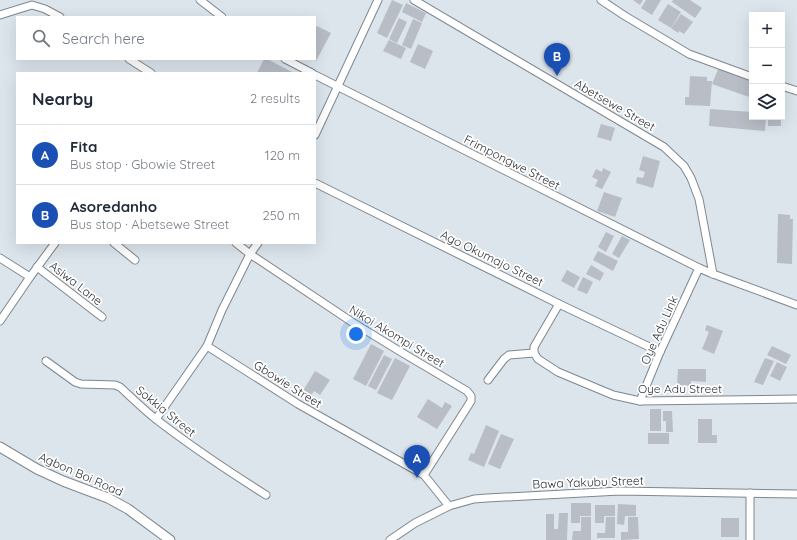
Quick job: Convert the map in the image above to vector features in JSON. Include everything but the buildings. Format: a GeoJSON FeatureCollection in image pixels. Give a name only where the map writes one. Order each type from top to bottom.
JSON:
{"type":"FeatureCollection","features":[{"type":"Feature","properties":{"kind":"street"},"geometry":{"type":"LineString","coordinates":[[200,0],[221,16]]}},
{"type":"Feature","properties":{"kind":"street"},"geometry":{"type":"LineString","coordinates":[[316,133],[378,0]]}},
{"type":"Feature","properties":{"kind":"street","name":"Abetsewe Street"},"geometry":{"type":"LineString","coordinates":[[414,0],[664,147],[674,156],[684,166],[691,178],[699,199],[713,274]]}},
{"type":"Feature","properties":{"kind":"street"},"geometry":{"type":"LineString","coordinates":[[601,0],[689,54],[749,76]]}},
{"type":"Feature","properties":{"kind":"street"},"geometry":{"type":"LineString","coordinates":[[0,15],[32,5],[45,9],[58,16]]}},
{"type":"Feature","properties":{"kind":"street"},"geometry":{"type":"LineString","coordinates":[[131,60],[149,72]]}},
{"type":"Feature","properties":{"kind":"street"},"geometry":{"type":"LineString","coordinates":[[287,60],[310,72]]}},
{"type":"Feature","properties":{"kind":"street","name":"Frimpongwe Street"},"geometry":{"type":"LineString","coordinates":[[316,75],[713,274]]}},
{"type":"Feature","properties":{"kind":"street"},"geometry":{"type":"LineString","coordinates":[[785,87],[797,91]]}},
{"type":"Feature","properties":{"kind":"street","name":"Ago Okumajo Street"},"geometry":{"type":"LineString","coordinates":[[316,183],[559,304],[660,352]]}},
{"type":"Feature","properties":{"kind":"street"},"geometry":{"type":"LineString","coordinates":[[0,321],[30,276],[54,244]]}},
{"type":"Feature","properties":{"kind":"street"},"geometry":{"type":"LineString","coordinates":[[115,244],[135,260]]}},
{"type":"Feature","properties":{"kind":"street","name":"Nikoi Akompi Street"},"geometry":{"type":"LineString","coordinates":[[237,244],[352,322],[467,391],[471,396],[471,401],[424,475]]}},
{"type":"Feature","properties":{"kind":"street"},"geometry":{"type":"LineString","coordinates":[[156,419],[207,346],[222,310],[250,254],[257,244]]}},
{"type":"Feature","properties":{"kind":"street"},"geometry":{"type":"LineString","coordinates":[[0,258],[30,276]]}},
{"type":"Feature","properties":{"kind":"street","name":"Asiwa Lane"},"geometry":{"type":"LineString","coordinates":[[37,267],[102,317]]}},
{"type":"Feature","properties":{"kind":"street","name":"Oye Adu Link"},"geometry":{"type":"LineString","coordinates":[[640,401],[660,352],[699,268]]}},
{"type":"Feature","properties":{"kind":"street"},"geometry":{"type":"LineString","coordinates":[[713,274],[797,305]]}},
{"type":"Feature","properties":{"kind":"street"},"geometry":{"type":"LineString","coordinates":[[488,380],[504,359],[509,355],[534,353],[534,347],[559,304]]}},
{"type":"Feature","properties":{"kind":"street","name":"Gbowie Street"},"geometry":{"type":"LineString","coordinates":[[207,346],[298,404],[424,475],[449,506]]}},
{"type":"Feature","properties":{"kind":"street","name":"Oye Adu Street"},"geometry":{"type":"LineString","coordinates":[[534,353],[538,359],[558,372],[613,395],[640,401],[797,399]]}},
{"type":"Feature","properties":{"kind":"street","name":"Sokkia Street"},"geometry":{"type":"LineString","coordinates":[[46,361],[75,382],[81,384],[115,385],[120,388],[156,419],[217,464],[266,495]]}},
{"type":"Feature","properties":{"kind":"street","name":"Agbon Boi Road"},"geometry":{"type":"LineString","coordinates":[[0,447],[63,481],[108,498],[128,509],[170,540]]}},
{"type":"Feature","properties":{"kind":"street","name":"Bawa Yakubu Street"},"geometry":{"type":"LineString","coordinates":[[390,540],[415,523],[449,506],[487,498],[613,491],[797,494]]}},
{"type":"Feature","properties":{"kind":"street"},"geometry":{"type":"LineString","coordinates":[[750,493],[750,540]]}},
{"type":"Feature","properties":{"kind":"place","name":"Asoredanho"},"geometry":{"type":"Point","coordinates":[557,76]}},
{"type":"Feature","properties":{"kind":"place","name":"Fita"},"geometry":{"type":"Point","coordinates":[417,478]}}]}
